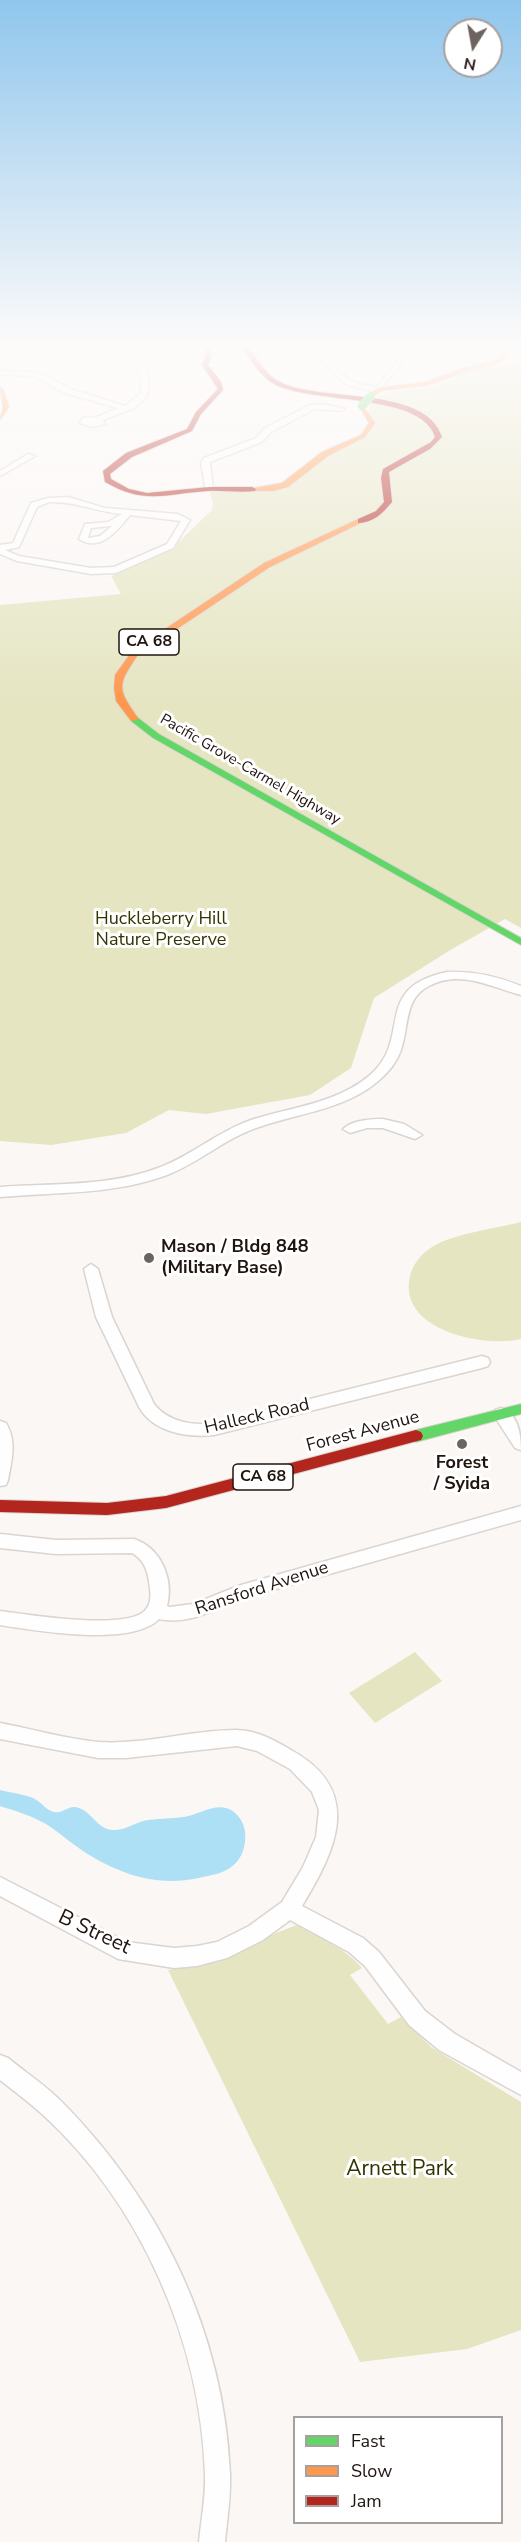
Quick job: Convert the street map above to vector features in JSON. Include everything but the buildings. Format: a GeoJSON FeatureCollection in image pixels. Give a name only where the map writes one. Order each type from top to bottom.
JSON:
{"type":"FeatureCollection","features":[{"type":"Feature","properties":{"kind":"main road"},"geometry":{"type":"LineString","coordinates":[[113,467],[106,476],[127,491],[158,495],[209,489],[260,490],[285,485],[307,467]]}},
{"type":"Feature","properties":{"kind":"main road","name":"Pacific Grove-Carmel Highway"},"geometry":{"type":"LineString","coordinates":[[391,467],[386,471],[384,482],[390,502],[379,513],[267,565],[135,653],[119,675],[117,688],[121,701],[136,722],[156,736],[521,942]]}},
{"type":"Feature","properties":{"kind":"main road","name":"Forest Avenue"},"geometry":{"type":"LineString","coordinates":[[0,1506],[107,1509],[166,1502],[521,1408]]}},
{"type":"Feature","properties":{"kind":"street"},"geometry":{"type":"LineString","coordinates":[[0,474],[13,467]]}},
{"type":"Feature","properties":{"kind":"street"},"geometry":{"type":"LineString","coordinates":[[206,467],[209,489]]}},
{"type":"Feature","properties":{"kind":"street"},"geometry":{"type":"LineString","coordinates":[[0,550],[17,558],[91,571],[116,570],[170,546],[186,523],[184,518],[125,515],[68,499],[40,501],[32,508],[16,545],[14,554],[17,558]]}},
{"type":"Feature","properties":{"kind":"street"},"geometry":{"type":"LineString","coordinates":[[0,550],[16,545]]}},
{"type":"Feature","properties":{"kind":"street"},"geometry":{"type":"LineString","coordinates":[[0,1192],[98,1186],[143,1178],[177,1166],[241,1128],[333,1103],[362,1087],[381,1072],[396,1048],[402,1009],[406,1000],[422,984],[434,979],[446,976],[477,978],[521,991]]}},
{"type":"Feature","properties":{"kind":"street"},"geometry":{"type":"LineString","coordinates":[[350,1129],[369,1123],[387,1122],[396,1124],[415,1135]]}},
{"type":"Feature","properties":{"kind":"street","name":"Halleck Road"},"geometry":{"type":"LineString","coordinates":[[91,1269],[104,1317],[147,1407],[162,1421],[179,1428],[198,1431],[214,1429],[482,1362]]}},
{"type":"Feature","properties":{"kind":"street"},"geometry":{"type":"LineString","coordinates":[[501,1414],[521,1444]]}},
{"type":"Feature","properties":{"kind":"street"},"geometry":{"type":"LineString","coordinates":[[0,1428],[6,1447],[0,1480]]}},
{"type":"Feature","properties":{"kind":"street","name":"Ransford Avenue"},"geometry":{"type":"LineString","coordinates":[[0,1618],[45,1624],[112,1626],[139,1623],[155,1611],[170,1614],[194,1611],[241,1592],[521,1513]]}},
{"type":"Feature","properties":{"kind":"street"},"geometry":{"type":"LineString","coordinates":[[0,1541],[66,1547],[125,1544],[143,1550],[151,1556],[157,1573],[160,1592],[159,1605],[155,1611]]}},
{"type":"Feature","properties":{"kind":"street"},"geometry":{"type":"LineString","coordinates":[[0,1731],[98,1750],[126,1750],[237,1738],[261,1743],[277,1750],[312,1777],[321,1787],[329,1810],[326,1837],[320,1854],[289,1909],[356,1945],[372,1959],[417,2018],[447,2042],[521,2084]]}},
{"type":"Feature","properties":{"kind":"street","name":"B Street"},"geometry":{"type":"LineString","coordinates":[[0,1886],[125,1952],[174,1958],[198,1956],[239,1943],[289,1909]]}},
{"type":"Feature","properties":{"kind":"street"},"geometry":{"type":"LineString","coordinates":[[0,2066],[54,2107],[113,2175],[140,2217],[177,2292],[206,2368],[217,2439],[218,2506],[212,2542]]}},
{"type":"Feature","properties":{"kind":"green space","name":"Huckleberry Hill Nature Preserve"},"geometry":{"type":"Polygon","coordinates":[[[313,467],[521,467],[521,928],[505,919],[374,998],[351,1068],[310,1095],[206,1114],[169,1110],[126,1133],[51,1145],[0,1141],[0,605],[121,594],[111,576],[170,550],[212,510],[213,503],[209,489],[260,490],[289,482],[313,467]]]}},
{"type":"Feature","properties":{"kind":"green space"},"geometry":{"type":"Polygon","coordinates":[[[521,1222],[521,1339],[486,1341],[466,1337],[446,1331],[429,1322],[417,1310],[409,1295],[410,1276],[415,1263],[424,1253],[452,1238],[521,1222]]]}},
{"type":"Feature","properties":{"kind":"green space"},"geometry":{"type":"Polygon","coordinates":[[[415,1652],[442,1681],[375,1723],[349,1693],[415,1652]]]}},
{"type":"Feature","properties":{"kind":"green space","name":"Arnett Park"},"geometry":{"type":"Polygon","coordinates":[[[297,1925],[340,1949],[362,1968],[350,1975],[388,2024],[401,2017],[431,2047],[521,2102],[521,2330],[467,2349],[360,2362],[168,1970],[219,1962],[297,1925]]]}},
{"type":"Feature","properties":{"kind":"water"},"geometry":{"type":"Polygon","coordinates":[[[0,1790],[31,1797],[54,1812],[61,1812],[72,1807],[79,1808],[103,1827],[113,1830],[143,1821],[184,1817],[221,1807],[235,1813],[241,1820],[245,1845],[235,1864],[216,1874],[171,1881],[144,1878],[104,1863],[41,1821],[0,1806],[0,1790]]]}},
{"type":"Feature","properties":{"kind":"traffic: fast"},"geometry":{"type":"LineString","coordinates":[[134,719],[156,736],[521,942]]}},
{"type":"Feature","properties":{"kind":"traffic: fast"},"geometry":{"type":"LineString","coordinates":[[416,1436],[521,1409]]}},
{"type":"Feature","properties":{"kind":"traffic: slow"},"geometry":{"type":"LineString","coordinates":[[252,489],[273,489],[285,485],[309,467]]}},
{"type":"Feature","properties":{"kind":"traffic: slow"},"geometry":{"type":"LineString","coordinates":[[134,719],[121,701],[118,688],[119,675],[135,653],[267,565],[361,521]]}},
{"type":"Feature","properties":{"kind":"traffic: jam"},"geometry":{"type":"LineString","coordinates":[[114,467],[106,473],[108,480],[127,491],[147,495],[209,489],[252,489]]}},
{"type":"Feature","properties":{"kind":"traffic: jam"},"geometry":{"type":"LineString","coordinates":[[361,521],[379,513],[388,502],[385,478],[386,471],[391,467]]}},
{"type":"Feature","properties":{"kind":"traffic: jam"},"geometry":{"type":"LineString","coordinates":[[0,1506],[107,1509],[166,1502],[416,1436]]}},
{"type":"Feature","properties":{"kind":"place","name":"Mason / Bldg 848 (Military Base)"},"geometry":{"type":"Point","coordinates":[149,1258]}},
{"type":"Feature","properties":{"kind":"place","name":"Forest / Syida"},"geometry":{"type":"Point","coordinates":[462,1444]}}]}
